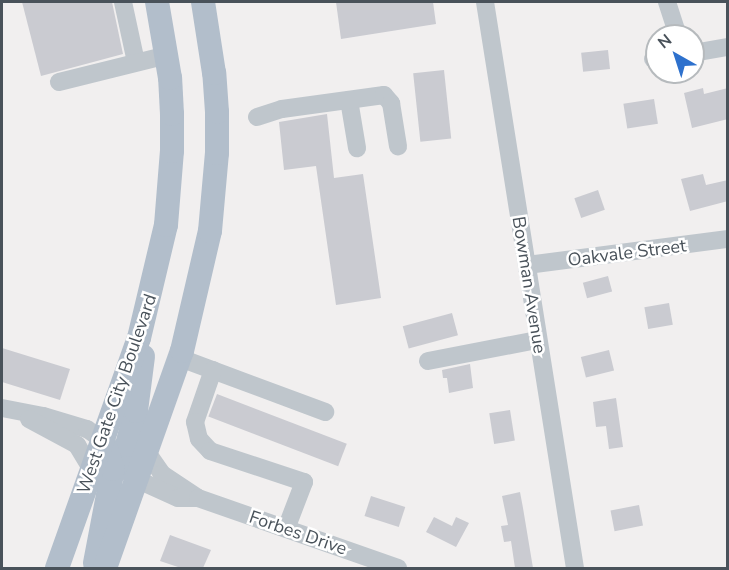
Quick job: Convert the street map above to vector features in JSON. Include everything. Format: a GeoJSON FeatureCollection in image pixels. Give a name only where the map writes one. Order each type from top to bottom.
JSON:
{"type":"FeatureCollection","features":[{"type":"Feature","properties":{"kind":"main road","name":"West Gate City Boulevard"},"geometry":{"type":"LineString","coordinates":[[57,568],[150,300],[166,225],[171,170],[172,114],[158,2]]}},
{"type":"Feature","properties":{"kind":"main road"},"geometry":{"type":"LineString","coordinates":[[105,568],[180,358],[203,270],[215,192],[217,112],[214,73],[203,2]]}},
{"type":"Feature","properties":{"kind":"main road"},"geometry":{"type":"LineString","coordinates":[[136,479],[128,462],[127,445],[139,393],[150,300]]}},
{"type":"Feature","properties":{"kind":"main road"},"geometry":{"type":"LineString","coordinates":[[94,568],[113,468],[103,440]]}},
{"type":"Feature","properties":{"kind":"street"},"geometry":{"type":"LineString","coordinates":[[123,2],[136,62]]}},
{"type":"Feature","properties":{"kind":"street","name":"Bowman Avenue"},"geometry":{"type":"LineString","coordinates":[[485,2],[521,242],[527,265],[537,340],[575,568]]}},
{"type":"Feature","properties":{"kind":"street"},"geometry":{"type":"LineString","coordinates":[[667,2],[674,24]]}},
{"type":"Feature","properties":{"kind":"street"},"geometry":{"type":"LineString","coordinates":[[705,51],[728,47]]}},
{"type":"Feature","properties":{"kind":"street"},"geometry":{"type":"LineString","coordinates":[[59,82],[166,55]]}},
{"type":"Feature","properties":{"kind":"street"},"geometry":{"type":"LineString","coordinates":[[257,117],[282,109],[384,95],[391,103],[398,146]]}},
{"type":"Feature","properties":{"kind":"street"},"geometry":{"type":"LineString","coordinates":[[349,100],[357,148]]}},
{"type":"Feature","properties":{"kind":"street","name":"Oakvale Street"},"geometry":{"type":"LineString","coordinates":[[527,265],[728,239]]}},
{"type":"Feature","properties":{"kind":"street"},"geometry":{"type":"LineString","coordinates":[[428,361],[537,340]]}},
{"type":"Feature","properties":{"kind":"street"},"geometry":{"type":"LineString","coordinates":[[180,358],[325,412]]}},
{"type":"Feature","properties":{"kind":"street"},"geometry":{"type":"LineString","coordinates":[[213,370],[195,422],[199,439],[210,451],[304,482],[286,529]]}},
{"type":"Feature","properties":{"kind":"street"},"geometry":{"type":"LineString","coordinates":[[2,408],[44,416],[87,429],[103,440]]}},
{"type":"Feature","properties":{"kind":"street"},"geometry":{"type":"LineString","coordinates":[[20,413],[77,445],[92,470]]}},
{"type":"Feature","properties":{"kind":"street","name":"Forbes Drive"},"geometry":{"type":"LineString","coordinates":[[146,451],[162,474],[198,498],[398,568]]}},
{"type":"Feature","properties":{"kind":"street","name":"Forbes Drive"},"geometry":{"type":"LineString","coordinates":[[136,479],[178,498],[198,498]]}},
{"type":"Feature","properties":{"kind":"building"},"geometry":{"type":"Polygon","coordinates":[[[22,2],[112,2],[123,54],[41,76],[22,2]]]}},
{"type":"Feature","properties":{"kind":"building"},"geometry":{"type":"Polygon","coordinates":[[[336,2],[433,2],[436,24],[341,39],[336,2]]]}},
{"type":"Feature","properties":{"kind":"building"},"geometry":{"type":"Polygon","coordinates":[[[608,50],[610,69],[583,72],[581,53],[608,50]]]}},
{"type":"Feature","properties":{"kind":"building"},"geometry":{"type":"Polygon","coordinates":[[[444,70],[451,139],[420,142],[413,73],[444,70]]]}},
{"type":"Feature","properties":{"kind":"building"},"geometry":{"type":"Polygon","coordinates":[[[703,88],[704,94],[728,88],[728,119],[692,128],[684,93],[703,88]]]}},
{"type":"Feature","properties":{"kind":"building"},"geometry":{"type":"Polygon","coordinates":[[[654,99],[658,124],[627,129],[623,104],[654,99]]]}},
{"type":"Feature","properties":{"kind":"building"},"geometry":{"type":"Polygon","coordinates":[[[327,114],[334,178],[363,174],[381,298],[336,305],[316,166],[284,170],[279,122],[327,114]]]}},
{"type":"Feature","properties":{"kind":"building"},"geometry":{"type":"Polygon","coordinates":[[[703,174],[706,185],[728,180],[728,201],[690,211],[681,179],[703,174]]]}},
{"type":"Feature","properties":{"kind":"building"},"geometry":{"type":"Polygon","coordinates":[[[598,190],[605,210],[581,218],[574,198],[598,190]]]}},
{"type":"Feature","properties":{"kind":"building"},"geometry":{"type":"Polygon","coordinates":[[[608,276],[612,291],[587,298],[583,283],[608,276]]]}},
{"type":"Feature","properties":{"kind":"building"},"geometry":{"type":"Polygon","coordinates":[[[669,303],[673,325],[648,329],[644,307],[669,303]]]}},
{"type":"Feature","properties":{"kind":"building"},"geometry":{"type":"Polygon","coordinates":[[[452,313],[458,335],[409,348],[403,326],[452,313]]]}},
{"type":"Feature","properties":{"kind":"building"},"geometry":{"type":"Polygon","coordinates":[[[2,348],[70,369],[60,400],[2,382],[2,348]]]}},
{"type":"Feature","properties":{"kind":"building"},"geometry":{"type":"Polygon","coordinates":[[[609,350],[614,370],[586,377],[581,357],[609,350]]]}},
{"type":"Feature","properties":{"kind":"building"},"geometry":{"type":"Polygon","coordinates":[[[470,364],[473,388],[449,393],[447,378],[443,378],[442,370],[470,364]]]}},
{"type":"Feature","properties":{"kind":"building"},"geometry":{"type":"Polygon","coordinates":[[[217,394],[347,444],[338,466],[208,416],[217,394]]]}},
{"type":"Feature","properties":{"kind":"building"},"geometry":{"type":"Polygon","coordinates":[[[616,398],[623,447],[609,449],[606,426],[596,427],[593,402],[616,398]]]}},
{"type":"Feature","properties":{"kind":"building"},"geometry":{"type":"Polygon","coordinates":[[[510,410],[515,441],[494,444],[489,413],[510,410]]]}},
{"type":"Feature","properties":{"kind":"building"},"geometry":{"type":"Polygon","coordinates":[[[520,492],[533,568],[515,568],[511,541],[504,542],[501,526],[508,525],[502,496],[520,492]]]}},
{"type":"Feature","properties":{"kind":"building"},"geometry":{"type":"Polygon","coordinates":[[[371,496],[405,507],[399,527],[365,516],[371,496]]]}},
{"type":"Feature","properties":{"kind":"building"},"geometry":{"type":"Polygon","coordinates":[[[639,505],[643,526],[615,531],[611,511],[639,505]]]}},
{"type":"Feature","properties":{"kind":"building"},"geometry":{"type":"Polygon","coordinates":[[[434,517],[452,526],[456,517],[469,523],[456,547],[426,532],[434,517]]]}},
{"type":"Feature","properties":{"kind":"building"},"geometry":{"type":"Polygon","coordinates":[[[170,535],[211,550],[203,568],[181,568],[160,561],[170,535]]]}}]}
